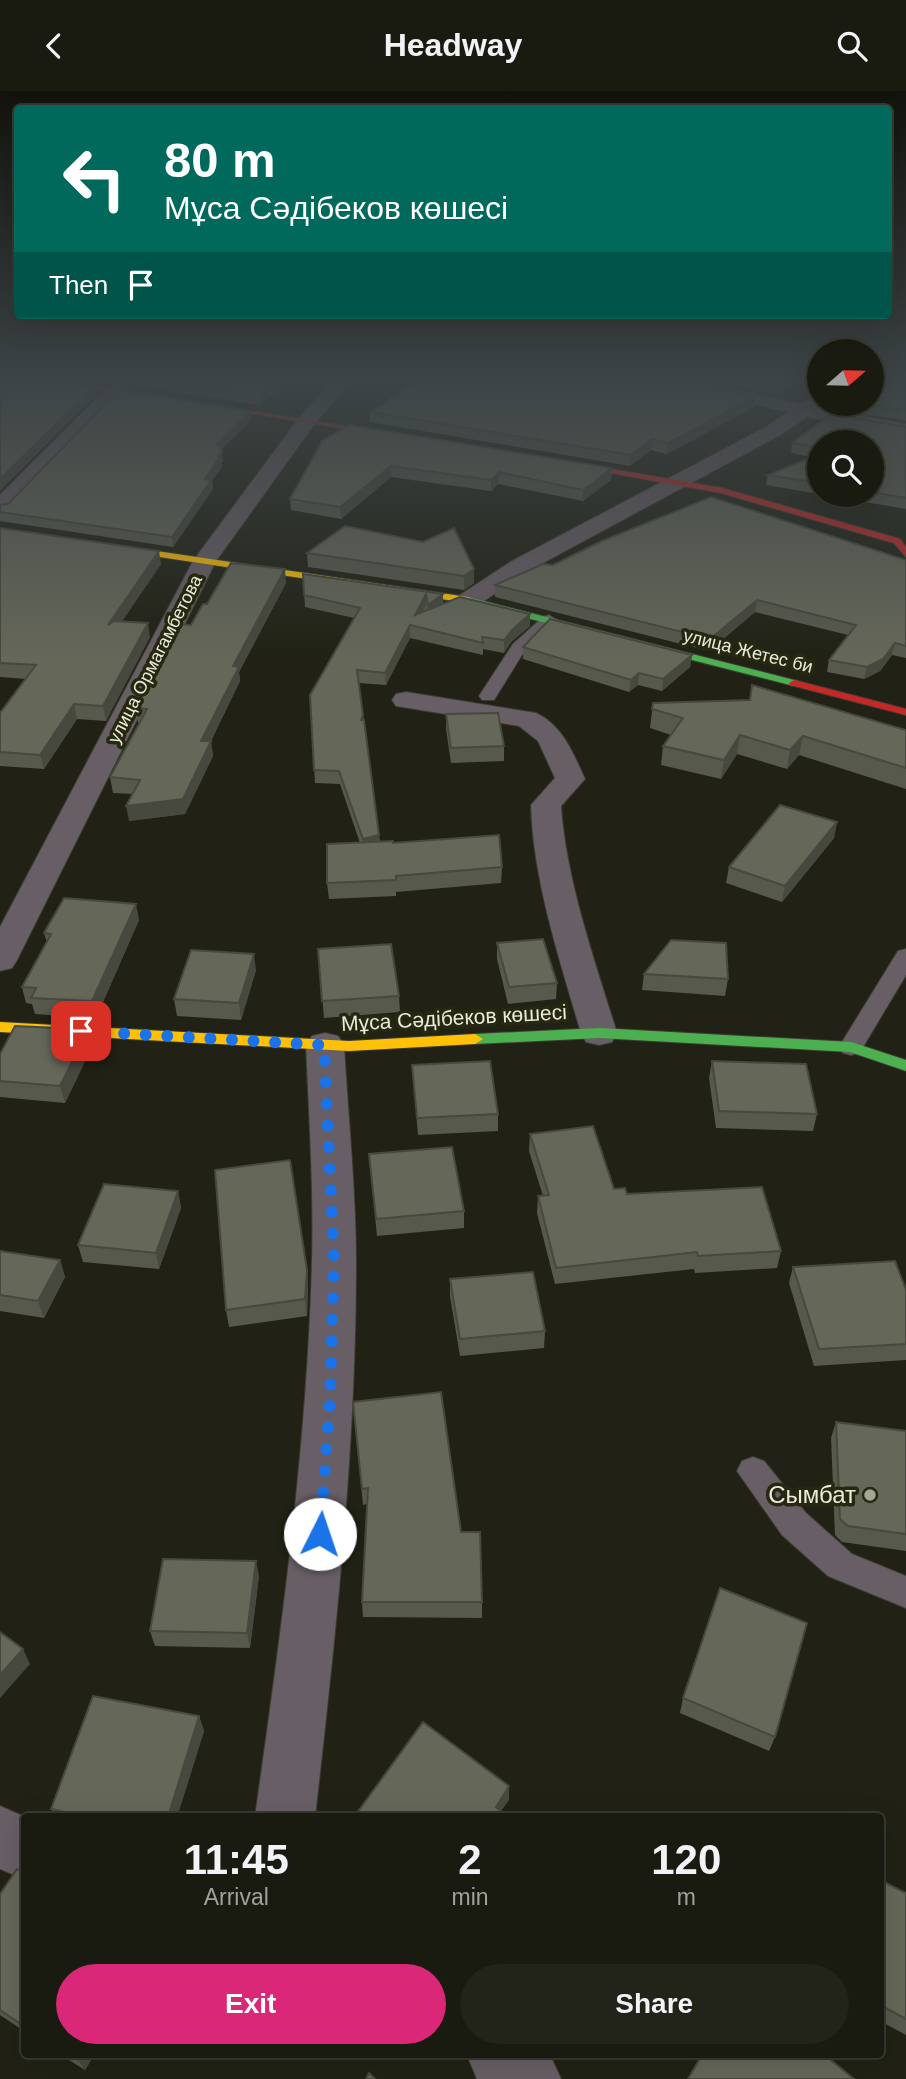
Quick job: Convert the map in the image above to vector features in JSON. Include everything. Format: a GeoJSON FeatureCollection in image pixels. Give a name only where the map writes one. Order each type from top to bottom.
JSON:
{"type":"FeatureCollection","features":[{"type":"Feature","properties":{"kind":"street"},"geometry":{"type":"LineString","coordinates":[[0,507],[34,472]]}},
{"type":"Feature","properties":{"kind":"street","name":"улица Ормагамбетова"},"geometry":{"type":"LineString","coordinates":[[0,960],[205,561],[270,472]]}},
{"type":"Feature","properties":{"kind":"street"},"geometry":{"type":"LineString","coordinates":[[615,472],[722,491],[903,544]]}},
{"type":"Feature","properties":{"kind":"street"},"geometry":{"type":"LineString","coordinates":[[470,600],[520,566],[696,472]]}},
{"type":"Feature","properties":{"kind":"street","name":"улица Жетес би"},"geometry":{"type":"LineString","coordinates":[[95,545],[470,600],[906,712]]}},
{"type":"Feature","properties":{"kind":"street"},"geometry":{"type":"LineString","coordinates":[[406,700],[526,719],[540,725],[549,734],[570,779],[546,806],[547,826],[570,936],[598,1033]]}},
{"type":"Feature","properties":{"kind":"street","name":"Мұса Сәдібеков көшесі"},"geometry":{"type":"LineString","coordinates":[[0,1027],[349,1046],[598,1033],[851,1047],[906,1066]]}},
{"type":"Feature","properties":{"kind":"street"},"geometry":{"type":"LineString","coordinates":[[286,1813],[318,1561],[330,1401],[334,1259],[324,1045]]}},
{"type":"Feature","properties":{"kind":"street"},"geometry":{"type":"LineString","coordinates":[[0,1836],[21,1847]]}},
{"type":"Feature","properties":{"kind":"street"},"geometry":{"type":"LineString","coordinates":[[503,2058],[527,2079]]}},
{"type":"Feature","properties":{"kind":"lane"},"geometry":{"type":"LineString","coordinates":[[488,696],[519,647],[549,620]]}},
{"type":"Feature","properties":{"kind":"lane"},"geometry":{"type":"LineString","coordinates":[[851,1047],[906,956]]}},
{"type":"Feature","properties":{"kind":"lane"},"geometry":{"type":"LineString","coordinates":[[752,1471],[794,1524],[840,1565],[906,1592]]}},
{"type":"Feature","properties":{"kind":"building"},"geometry":{"type":"Polygon","coordinates":[[[39,472],[210,472],[205,479],[211,480],[172,537],[0,512],[0,505],[8,504],[39,472]]]}},
{"type":"Feature","properties":{"kind":"building"},"geometry":{"type":"Polygon","coordinates":[[[305,472],[384,472],[340,507],[290,499],[305,472]]]}},
{"type":"Feature","properties":{"kind":"building"},"geometry":{"type":"Polygon","coordinates":[[[432,472],[607,472],[583,490],[499,472],[491,480],[432,472]]]}},
{"type":"Feature","properties":{"kind":"building"},"geometry":{"type":"Polygon","coordinates":[[[776,472],[807,472],[807,481],[768,475],[776,472]]]}},
{"type":"Feature","properties":{"kind":"building"},"geometry":{"type":"Polygon","coordinates":[[[884,472],[906,472],[906,498],[884,494],[884,472]]]}},
{"type":"Feature","properties":{"kind":"building"},"geometry":{"type":"Polygon","coordinates":[[[711,497],[906,560],[906,646],[895,643],[883,659],[867,667],[829,660],[856,625],[757,600],[710,639],[495,585],[543,564],[553,565],[602,541],[711,497]]]}},
{"type":"Feature","properties":{"kind":"building"},"geometry":{"type":"Polygon","coordinates":[[[345,526],[423,542],[454,528],[474,569],[464,576],[307,553],[345,526]]]}},
{"type":"Feature","properties":{"kind":"building"},"geometry":{"type":"Polygon","coordinates":[[[0,528],[159,551],[108,625],[114,621],[148,623],[103,706],[74,704],[40,755],[0,752],[0,713],[36,665],[0,663],[0,528]]]}},
{"type":"Feature","properties":{"kind":"building"},"geometry":{"type":"Polygon","coordinates":[[[231,563],[285,569],[233,666],[239,667],[201,741],[211,741],[183,799],[126,806],[140,780],[110,777],[147,709],[136,708],[178,624],[191,625],[231,563]]]}},
{"type":"Feature","properties":{"kind":"building"},"geometry":{"type":"Polygon","coordinates":[[[303,574],[443,594],[428,605],[426,594],[415,615],[460,597],[530,614],[504,640],[482,637],[483,643],[410,625],[385,673],[357,670],[363,715],[361,720],[364,720],[379,835],[363,839],[339,771],[314,770],[310,695],[360,608],[304,595],[303,574]]]}},
{"type":"Feature","properties":{"kind":"building"},"geometry":{"type":"Polygon","coordinates":[[[550,619],[692,655],[663,679],[639,673],[631,680],[523,647],[550,619]]]}},
{"type":"Feature","properties":{"kind":"building"},"geometry":{"type":"Polygon","coordinates":[[[752,685],[906,730],[906,768],[803,736],[790,750],[740,735],[724,760],[663,746],[683,718],[652,709],[653,703],[750,700],[752,685]]]}},
{"type":"Feature","properties":{"kind":"building"},"geometry":{"type":"Polygon","coordinates":[[[498,713],[504,746],[451,748],[446,714],[498,713]]]}},
{"type":"Feature","properties":{"kind":"building"},"geometry":{"type":"Polygon","coordinates":[[[780,805],[837,822],[785,886],[729,867],[780,805]]]}},
{"type":"Feature","properties":{"kind":"building"},"geometry":{"type":"Polygon","coordinates":[[[499,835],[502,867],[396,876],[396,880],[327,883],[327,844],[393,843],[499,835]]]}},
{"type":"Feature","properties":{"kind":"building"},"geometry":{"type":"Polygon","coordinates":[[[64,898],[136,904],[92,1001],[31,998],[36,988],[22,987],[51,934],[44,933],[64,898]]]}},
{"type":"Feature","properties":{"kind":"building"},"geometry":{"type":"Polygon","coordinates":[[[543,939],[557,983],[509,987],[497,943],[543,939]]]}},
{"type":"Feature","properties":{"kind":"building"},"geometry":{"type":"Polygon","coordinates":[[[671,940],[726,943],[728,979],[644,974],[671,940]]]}},
{"type":"Feature","properties":{"kind":"building"},"geometry":{"type":"Polygon","coordinates":[[[391,944],[399,996],[322,1001],[318,949],[391,944]]]}},
{"type":"Feature","properties":{"kind":"building"},"geometry":{"type":"Polygon","coordinates":[[[191,950],[254,954],[239,1003],[174,999],[191,950]]]}},
{"type":"Feature","properties":{"kind":"building"},"geometry":{"type":"Polygon","coordinates":[[[15,1026],[78,1029],[74,1037],[84,1038],[60,1086],[0,1081],[0,1054],[15,1026]]]}},
{"type":"Feature","properties":{"kind":"building"},"geometry":{"type":"Polygon","coordinates":[[[490,1061],[498,1114],[417,1118],[412,1065],[490,1061]]]}},
{"type":"Feature","properties":{"kind":"building"},"geometry":{"type":"Polygon","coordinates":[[[712,1061],[806,1064],[817,1114],[719,1111],[712,1061]]]}},
{"type":"Feature","properties":{"kind":"building"},"geometry":{"type":"Polygon","coordinates":[[[593,1126],[614,1189],[625,1188],[627,1194],[762,1187],[781,1251],[698,1256],[697,1252],[556,1268],[538,1196],[549,1195],[530,1134],[593,1126]]]}},
{"type":"Feature","properties":{"kind":"building"},"geometry":{"type":"Polygon","coordinates":[[[452,1147],[464,1211],[376,1219],[369,1154],[452,1147]]]}},
{"type":"Feature","properties":{"kind":"building"},"geometry":{"type":"Polygon","coordinates":[[[290,1160],[307,1270],[305,1299],[226,1310],[215,1170],[290,1160]]]}},
{"type":"Feature","properties":{"kind":"building"},"geometry":{"type":"Polygon","coordinates":[[[104,1184],[178,1191],[156,1253],[78,1245],[104,1184]]]}},
{"type":"Feature","properties":{"kind":"building"},"geometry":{"type":"Polygon","coordinates":[[[0,1251],[60,1260],[38,1301],[0,1295],[0,1251]]]}},
{"type":"Feature","properties":{"kind":"building"},"geometry":{"type":"Polygon","coordinates":[[[895,1261],[906,1290],[906,1344],[819,1349],[793,1267],[895,1261]]]}},
{"type":"Feature","properties":{"kind":"building"},"geometry":{"type":"Polygon","coordinates":[[[533,1272],[545,1331],[460,1339],[450,1279],[533,1272]]]}},
{"type":"Feature","properties":{"kind":"building"},"geometry":{"type":"Polygon","coordinates":[[[441,1392],[461,1532],[480,1532],[482,1602],[362,1602],[368,1488],[362,1489],[353,1402],[441,1392]]]}},
{"type":"Feature","properties":{"kind":"building","name":"Сымбат"},"geometry":{"type":"Polygon","coordinates":[[[836,1422],[906,1431],[906,1534],[848,1526],[840,1519],[836,1422]]]}},
{"type":"Feature","properties":{"kind":"building"},"geometry":{"type":"Polygon","coordinates":[[[163,1559],[256,1561],[247,1633],[150,1631],[163,1559]]]}},
{"type":"Feature","properties":{"kind":"building"},"geometry":{"type":"Polygon","coordinates":[[[720,1588],[807,1623],[775,1737],[683,1698],[720,1588]]]}},
{"type":"Feature","properties":{"kind":"building"},"geometry":{"type":"Polygon","coordinates":[[[0,1632],[23,1649],[0,1675],[0,1632]]]}},
{"type":"Feature","properties":{"kind":"building"},"geometry":{"type":"Polygon","coordinates":[[[93,1696],[199,1716],[169,1813],[69,1813],[51,1809],[93,1696]]]}},
{"type":"Feature","properties":{"kind":"building"},"geometry":{"type":"Polygon","coordinates":[[[423,1722],[509,1786],[496,1807],[503,1813],[357,1813],[423,1722]]]}},
{"type":"Feature","properties":{"kind":"building"},"geometry":{"type":"Polygon","coordinates":[[[17,1869],[21,1871],[21,2024],[0,2010],[0,1894],[17,1869]]]}},
{"type":"Feature","properties":{"kind":"building"},"geometry":{"type":"Polygon","coordinates":[[[884,1882],[906,1893],[906,2019],[884,2007],[884,1882]]]}},
{"type":"Feature","properties":{"kind":"building"},"geometry":{"type":"Polygon","coordinates":[[[700,2058],[829,2058],[854,2079],[688,2079],[700,2058]]]}},
{"type":"Feature","properties":{"kind":"traffic: fast"},"geometry":{"type":"LineString","coordinates":[[468,600],[794,683]]}},
{"type":"Feature","properties":{"kind":"traffic: fast"},"geometry":{"type":"LineString","coordinates":[[475,1039],[599,1033],[851,1047],[906,1066]]}},
{"type":"Feature","properties":{"kind":"traffic: slow"},"geometry":{"type":"LineString","coordinates":[[109,547],[468,600]]}},
{"type":"Feature","properties":{"kind":"traffic: slow"},"geometry":{"type":"LineString","coordinates":[[0,1027],[349,1046],[475,1039]]}},
{"type":"Feature","properties":{"kind":"traffic: jam"},"geometry":{"type":"LineString","coordinates":[[615,472],[722,491],[897,541],[906,554]]}},
{"type":"Feature","properties":{"kind":"traffic: jam"},"geometry":{"type":"LineString","coordinates":[[794,683],[906,712]]}},
{"type":"Feature","properties":{"kind":"place","name":"Сымбат"},"geometry":{"type":"Point","coordinates":[870,1495]}},
{"type":"Feature","properties":{"kind":"route"},"geometry":{"type":"LineString","coordinates":[[81,1031],[324,1045],[334,1259],[330,1401],[320,1534]]}}]}
